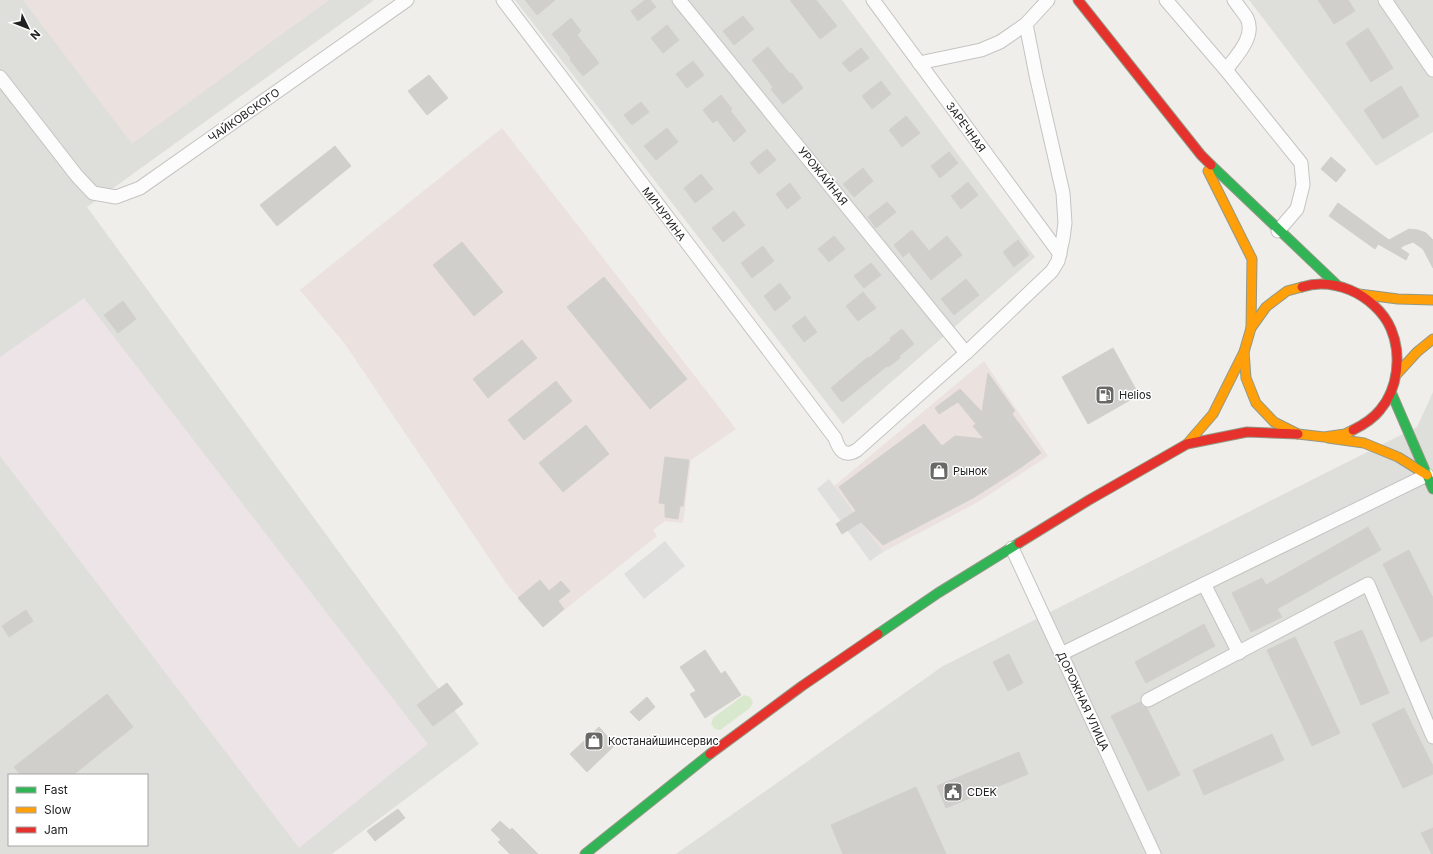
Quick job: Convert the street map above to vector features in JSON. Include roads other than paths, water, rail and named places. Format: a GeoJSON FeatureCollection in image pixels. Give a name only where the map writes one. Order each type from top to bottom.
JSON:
{"type":"FeatureCollection","features":[{"type":"Feature","properties":{"kind":"main road"},"geometry":{"type":"LineString","coordinates":[[1078,0],[1201,155],[1337,285]]}},
{"type":"Feature","properties":{"kind":"main road"},"geometry":{"type":"LineString","coordinates":[[585,854],[688,771],[802,686],[938,593],[1089,500],[1187,444],[1214,414],[1244,352],[1251,328],[1252,259],[1201,155]]}},
{"type":"Feature","properties":{"kind":"main road"},"geometry":{"type":"LineString","coordinates":[[1251,328],[1266,307],[1286,291],[1311,284],[1337,285],[1359,294],[1398,299],[1433,300]]}},
{"type":"Feature","properties":{"kind":"main road"},"geometry":{"type":"LineString","coordinates":[[1324,438],[1345,434],[1364,424],[1380,410],[1391,392],[1396,375],[1397,352],[1391,329],[1378,309],[1359,294]]}},
{"type":"Feature","properties":{"kind":"main road"},"geometry":{"type":"LineString","coordinates":[[1396,375],[1417,352],[1433,339]]}},
{"type":"Feature","properties":{"kind":"main road"},"geometry":{"type":"LineString","coordinates":[[1244,352],[1246,378],[1256,403],[1274,422],[1298,434]]}},
{"type":"Feature","properties":{"kind":"main road"},"geometry":{"type":"LineString","coordinates":[[1391,392],[1433,489]]}},
{"type":"Feature","properties":{"kind":"main road"},"geometry":{"type":"LineString","coordinates":[[1187,444],[1247,432],[1298,434],[1364,444],[1398,457],[1427,475]]}},
{"type":"Feature","properties":{"kind":"street","name":"ЧАЙКОВСКОГО"},"geometry":{"type":"LineString","coordinates":[[0,77],[77,176],[93,193],[116,197],[140,188],[407,0]]}},
{"type":"Feature","properties":{"kind":"street","name":"МИЧУРИНА"},"geometry":{"type":"LineString","coordinates":[[503,0],[835,438],[838,447],[847,454],[852,453],[966,353],[1052,271],[1060,254],[1065,223],[1063,193],[1026,24]]}},
{"type":"Feature","properties":{"kind":"street","name":"УРОЖАЙНАЯ"},"geometry":{"type":"LineString","coordinates":[[679,0],[966,353]]}},
{"type":"Feature","properties":{"kind":"street","name":"ЗАРЕЧНАЯ"},"geometry":{"type":"LineString","coordinates":[[873,0],[1060,254]]}},
{"type":"Feature","properties":{"kind":"street"},"geometry":{"type":"LineString","coordinates":[[919,63],[981,50],[1000,42],[1026,24],[1048,0]]}},
{"type":"Feature","properties":{"kind":"street"},"geometry":{"type":"LineString","coordinates":[[1166,0],[1226,70],[1301,163],[1303,185],[1297,209],[1278,230]]}},
{"type":"Feature","properties":{"kind":"street"},"geometry":{"type":"LineString","coordinates":[[1226,70],[1245,44],[1250,32],[1247,20],[1234,0]]}},
{"type":"Feature","properties":{"kind":"street"},"geometry":{"type":"LineString","coordinates":[[1386,0],[1433,70]]}},
{"type":"Feature","properties":{"kind":"street"},"geometry":{"type":"LineString","coordinates":[[1061,654],[1427,475]]}},
{"type":"Feature","properties":{"kind":"street","name":"ДОРОЖНАЯ УЛИЦА"},"geometry":{"type":"LineString","coordinates":[[1012,548],[1154,854]]}},
{"type":"Feature","properties":{"kind":"street"},"geometry":{"type":"LineString","coordinates":[[1204,584],[1239,652]]}},
{"type":"Feature","properties":{"kind":"street"},"geometry":{"type":"LineString","coordinates":[[1148,700],[1368,584],[1433,737]]}},
{"type":"Feature","properties":{"kind":"place","name":"Helios"},"geometry":{"type":"Point","coordinates":[1105,395]}},
{"type":"Feature","properties":{"kind":"place","name":"Рынок"},"geometry":{"type":"Point","coordinates":[939,471]}},
{"type":"Feature","properties":{"kind":"place","name":"Костанайшинсервис"},"geometry":{"type":"Point","coordinates":[594,741]}},
{"type":"Feature","properties":{"kind":"place","name":"CDEK"},"geometry":{"type":"Point","coordinates":[953,792]}}]}
